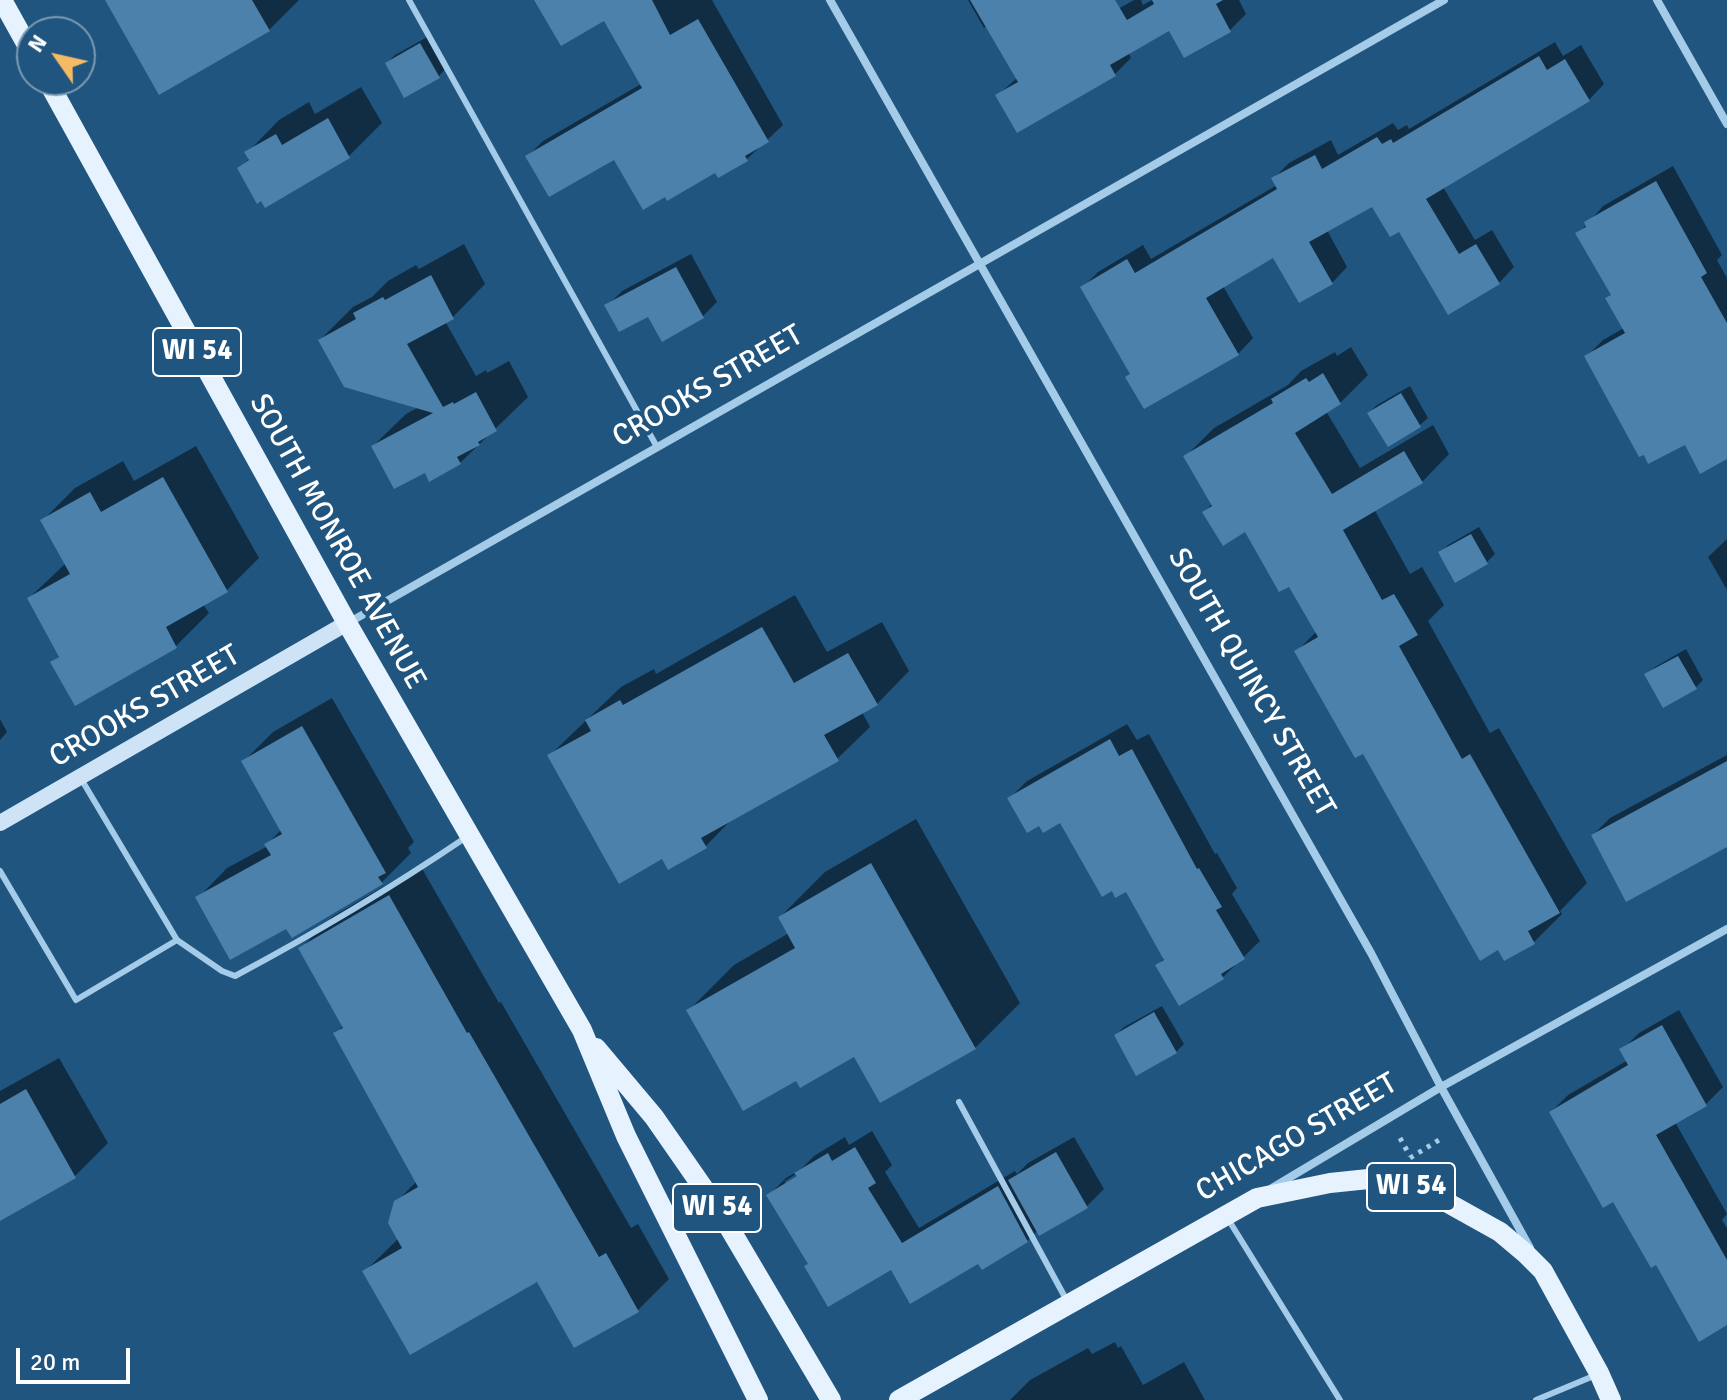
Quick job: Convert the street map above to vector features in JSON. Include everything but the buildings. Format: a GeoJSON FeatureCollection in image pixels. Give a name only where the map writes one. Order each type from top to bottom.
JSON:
{"type":"FeatureCollection","features":[{"type":"Feature","properties":{"kind":"main road"},"geometry":{"type":"LineString","coordinates":[[2,0],[16,25]]}},
{"type":"Feature","properties":{"kind":"main road","name":"SOUTH MONROE AVENUE"},"geometry":{"type":"LineString","coordinates":[[56,96],[347,623],[582,1030],[626,1136],[758,1400]]}},
{"type":"Feature","properties":{"kind":"main road","name":"SOUTH MONROE AVENUE"},"geometry":{"type":"LineString","coordinates":[[582,1030],[654,1117],[720,1212],[831,1400]]}},
{"type":"Feature","properties":{"kind":"main road","name":"WI 54"},"geometry":{"type":"LineString","coordinates":[[1257,1198],[1378,1178],[1439,1198],[1500,1232],[1543,1271]]}},
{"type":"Feature","properties":{"kind":"main road","name":"CHICAGO STREET"},"geometry":{"type":"LineString","coordinates":[[899,1400],[1257,1198]]}},
{"type":"Feature","properties":{"kind":"main road","name":"SOUTH QUINCY STREET"},"geometry":{"type":"LineString","coordinates":[[1543,1271],[1611,1400]]}},
{"type":"Feature","properties":{"kind":"street","name":"SOUTH QUINCY STREET"},"geometry":{"type":"LineString","coordinates":[[830,0],[1371,953],[1543,1271]]}},
{"type":"Feature","properties":{"kind":"street","name":"CROOKS STREET"},"geometry":{"type":"LineString","coordinates":[[0,823],[1444,0]]}},
{"type":"Feature","properties":{"kind":"street"},"geometry":{"type":"LineString","coordinates":[[1657,0],[1727,124]]}},
{"type":"Feature","properties":{"kind":"street","name":"CHICAGO STREET"},"geometry":{"type":"LineString","coordinates":[[1257,1198],[1441,1087],[1727,929]]}},
{"type":"Feature","properties":{"kind":"lane"},"geometry":{"type":"LineString","coordinates":[[409,0],[657,447]]}},
{"type":"Feature","properties":{"kind":"lane"},"geometry":{"type":"LineString","coordinates":[[80,777],[177,940],[222,971],[235,976],[417,871],[469,836]]}},
{"type":"Feature","properties":{"kind":"lane"},"geometry":{"type":"LineString","coordinates":[[0,871],[76,1000],[177,940]]}},
{"type":"Feature","properties":{"kind":"lane"},"geometry":{"type":"LineString","coordinates":[[959,1102],[1069,1305]]}},
{"type":"Feature","properties":{"kind":"lane"},"geometry":{"type":"LineString","coordinates":[[1226,1215],[1340,1400]]}},
{"type":"Feature","properties":{"kind":"lane"},"geometry":{"type":"LineString","coordinates":[[1536,1400],[1599,1373]]}},
{"type":"Feature","properties":{"kind":"path"},"geometry":{"type":"LineString","coordinates":[[1400,1138],[1410,1156],[1439,1140]]}}]}
